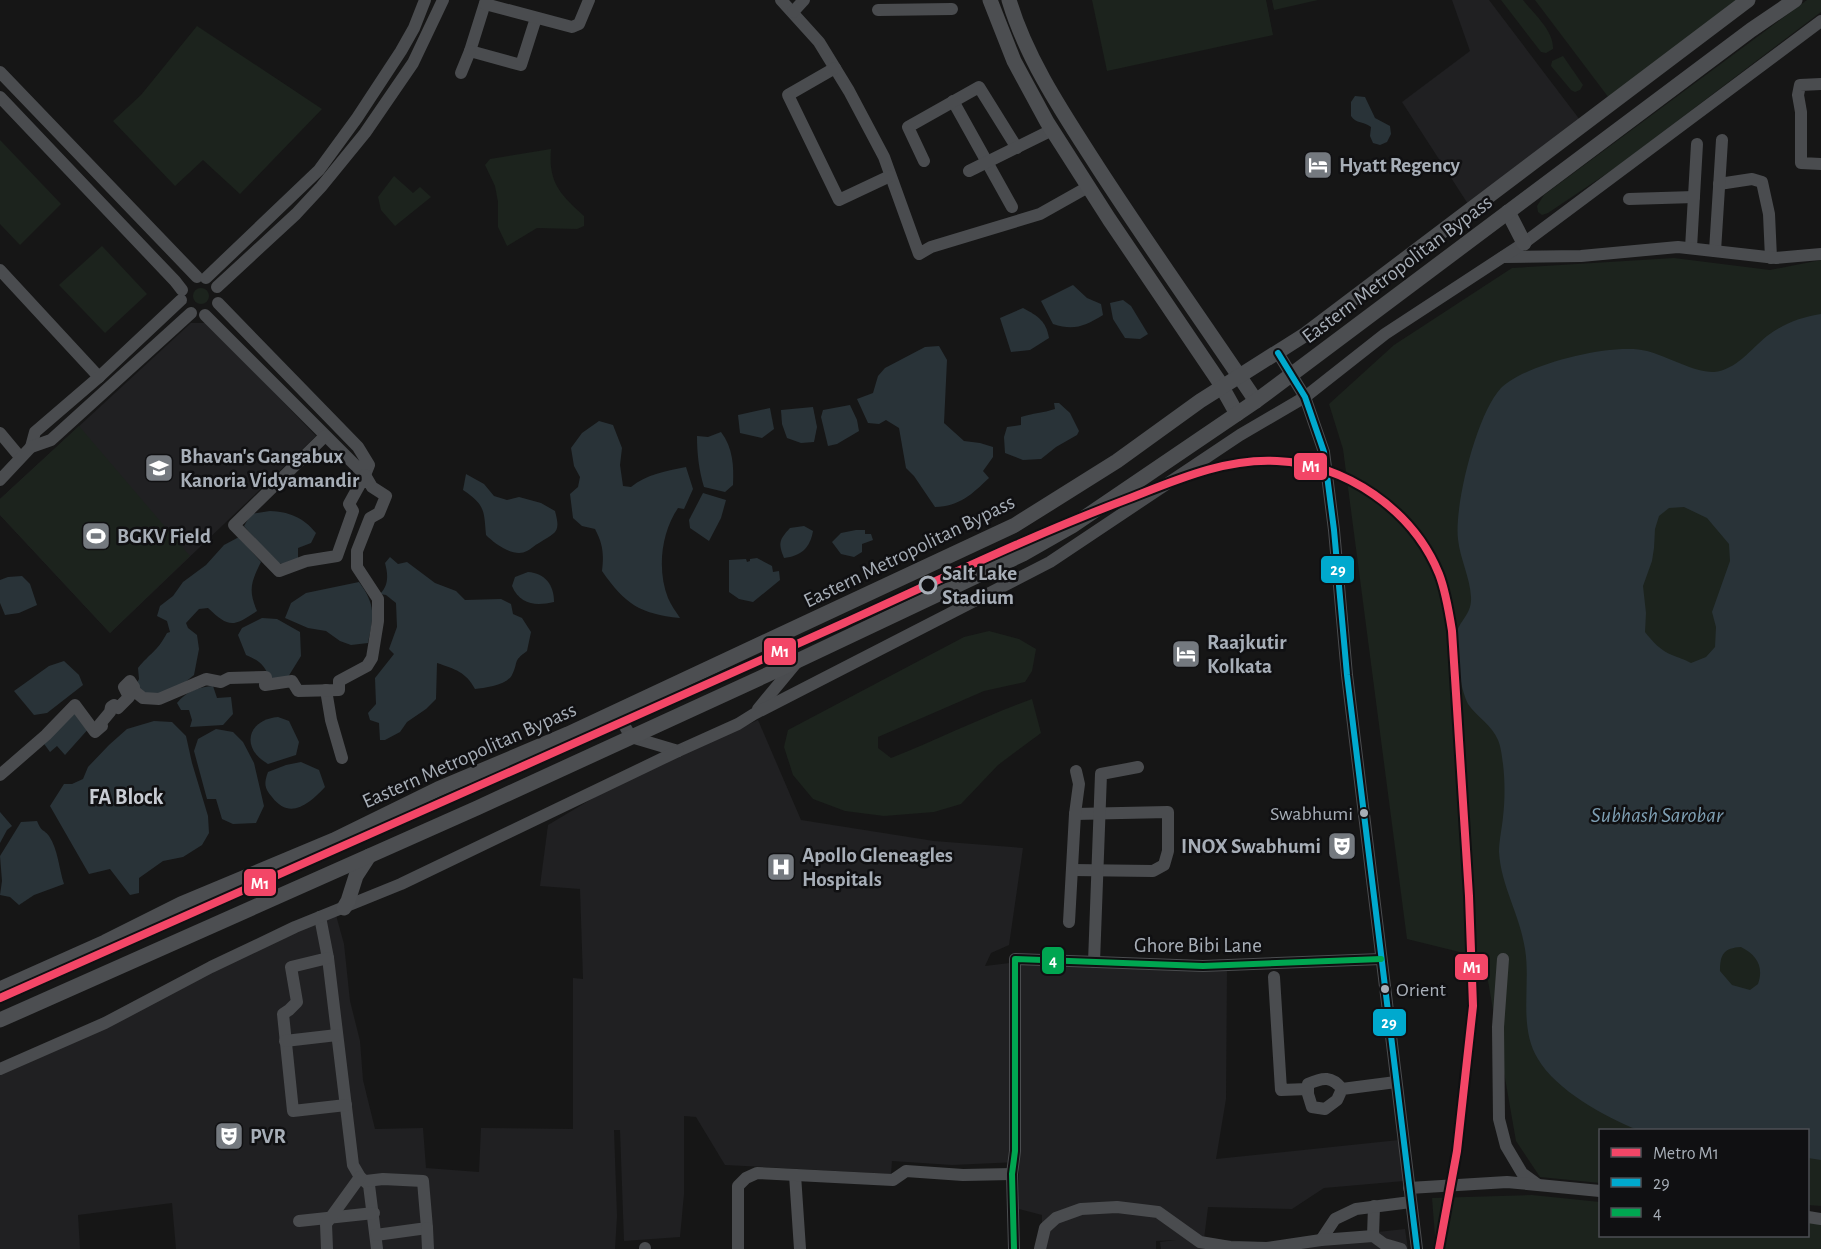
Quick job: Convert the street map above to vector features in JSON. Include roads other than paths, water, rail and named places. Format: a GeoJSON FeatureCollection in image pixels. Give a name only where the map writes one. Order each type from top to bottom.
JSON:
{"type":"FeatureCollection","features":[{"type":"Feature","properties":{"kind":"main road"},"geometry":{"type":"LineString","coordinates":[[990,0],[1022,78],[1052,130],[1179,321],[1237,414]]}},
{"type":"Feature","properties":{"kind":"main road"},"geometry":{"type":"LineString","coordinates":[[1010,0],[1038,69],[1062,112],[1124,209],[1256,401]]}},
{"type":"Feature","properties":{"kind":"main road","name":"Eastern Metropolitan Bypass"},"geometry":{"type":"LineString","coordinates":[[0,989],[105,942],[182,904],[334,840],[438,789],[616,711],[1016,525],[1117,461],[1221,387],[1306,334],[1748,0]]}},
{"type":"Feature","properties":{"kind":"main road","name":"Eastern Metropolitan Bypass"},"geometry":{"type":"LineString","coordinates":[[0,1020],[631,737],[1023,554],[1072,526],[1256,401],[1742,37],[1795,0]]}},
{"type":"Feature","properties":{"kind":"main road"},"geometry":{"type":"LineString","coordinates":[[1022,78],[1038,69]]}},
{"type":"Feature","properties":{"kind":"main road"},"geometry":{"type":"LineString","coordinates":[[1508,212],[1524,243]]}},
{"type":"Feature","properties":{"kind":"main road"},"geometry":{"type":"LineString","coordinates":[[344,908],[356,876],[369,856]]}},
{"type":"Feature","properties":{"kind":"street"},"geometry":{"type":"LineString","coordinates":[[205,315],[212,311],[218,303],[217,287],[296,214],[342,151],[414,28],[425,0]]}},
{"type":"Feature","properties":{"kind":"street"},"geometry":{"type":"LineString","coordinates":[[31,447],[35,432],[99,377],[181,295],[189,280],[202,278],[373,122],[413,63],[442,0]]}},
{"type":"Feature","properties":{"kind":"street"},"geometry":{"type":"LineString","coordinates":[[461,74],[486,2],[572,27],[579,24],[589,0]]}},
{"type":"Feature","properties":{"kind":"street"},"geometry":{"type":"LineString","coordinates":[[781,0],[819,42],[884,157],[919,254],[931,247],[1040,214],[1088,187]]}},
{"type":"Feature","properties":{"kind":"street"},"geometry":{"type":"LineString","coordinates":[[793,12],[804,0]]}},
{"type":"Feature","properties":{"kind":"street"},"geometry":{"type":"LineString","coordinates":[[884,7],[952,9]]}},
{"type":"Feature","properties":{"kind":"street"},"geometry":{"type":"LineString","coordinates":[[470,51],[521,65],[536,18]]}},
{"type":"Feature","properties":{"kind":"street"},"geometry":{"type":"LineString","coordinates":[[0,1069],[105,1023],[211,967],[320,917],[401,884],[738,724],[1050,562],[1240,435],[1305,397],[1385,334],[1524,243],[1821,21]]}},
{"type":"Feature","properties":{"kind":"street"},"geometry":{"type":"LineString","coordinates":[[835,68],[788,95],[838,200],[890,176]]}},
{"type":"Feature","properties":{"kind":"street"},"geometry":{"type":"LineString","coordinates":[[0,72],[165,245],[202,278],[217,287]]}},
{"type":"Feature","properties":{"kind":"street"},"geometry":{"type":"LineString","coordinates":[[1821,84],[1800,85],[1798,96],[1801,112],[1801,164],[1821,164]]}},
{"type":"Feature","properties":{"kind":"street"},"geometry":{"type":"LineString","coordinates":[[924,161],[908,127],[979,87],[1017,148]]}},
{"type":"Feature","properties":{"kind":"street"},"geometry":{"type":"LineString","coordinates":[[0,97],[153,258],[181,295],[185,309],[191,313],[205,315],[365,475],[372,487],[386,496],[379,513],[370,518],[357,551],[357,567],[378,599],[378,621],[372,658],[367,666],[339,681],[339,690],[298,691],[292,681],[265,685],[266,677],[230,678],[221,682],[206,679],[176,694],[156,700],[143,698],[133,690],[134,687],[130,681],[124,687],[129,697],[118,708],[114,705],[111,707],[110,712],[100,724],[102,726],[95,732],[75,705],[0,776]]}},
{"type":"Feature","properties":{"kind":"street"},"geometry":{"type":"LineString","coordinates":[[953,101],[1012,207]]}},
{"type":"Feature","properties":{"kind":"street"},"geometry":{"type":"LineString","coordinates":[[969,171],[1052,130]]}},
{"type":"Feature","properties":{"kind":"street"},"geometry":{"type":"LineString","coordinates":[[50,149],[62,137]]}},
{"type":"Feature","properties":{"kind":"street"},"geometry":{"type":"LineString","coordinates":[[1715,251],[1722,140]]}},
{"type":"Feature","properties":{"kind":"street"},"geometry":{"type":"LineString","coordinates":[[1691,248],[1697,144]]}},
{"type":"Feature","properties":{"kind":"street"},"geometry":{"type":"LineString","coordinates":[[1719,184],[1752,180],[1762,182],[1769,214],[1771,258]]}},
{"type":"Feature","properties":{"kind":"street"},"geometry":{"type":"LineString","coordinates":[[1629,199],[1694,197]]}},
{"type":"Feature","properties":{"kind":"street"},"geometry":{"type":"LineString","coordinates":[[153,258],[165,245]]}},
{"type":"Feature","properties":{"kind":"street"},"geometry":{"type":"LineString","coordinates":[[1503,257],[1581,256],[1678,247],[1771,258],[1821,254]]}},
{"type":"Feature","properties":{"kind":"street"},"geometry":{"type":"LineString","coordinates":[[0,270],[99,377]]}},
{"type":"Feature","properties":{"kind":"street"},"geometry":{"type":"LineString","coordinates":[[218,303],[358,447],[369,465],[352,494],[349,504],[352,511],[337,556],[306,561],[279,571],[234,525],[325,436]]}},
{"type":"Feature","properties":{"kind":"street"},"geometry":{"type":"LineString","coordinates":[[0,480],[31,447],[51,440],[191,313]]}},
{"type":"Feature","properties":{"kind":"street"},"geometry":{"type":"LineString","coordinates":[[1278,353],[1293,374],[1305,397],[1324,452],[1348,685],[1417,1249]]}},
{"type":"Feature","properties":{"kind":"street"},"geometry":{"type":"LineString","coordinates":[[0,433],[20,457]]}},
{"type":"Feature","properties":{"kind":"street"},"geometry":{"type":"LineString","coordinates":[[754,714],[797,661]]}},
{"type":"Feature","properties":{"kind":"street"},"geometry":{"type":"LineString","coordinates":[[326,690],[331,720],[342,758]]}},
{"type":"Feature","properties":{"kind":"street"},"geometry":{"type":"LineString","coordinates":[[616,711],[631,737],[678,751]]}},
{"type":"Feature","properties":{"kind":"street"},"geometry":{"type":"LineString","coordinates":[[1094,962],[1101,774],[1138,767]]}},
{"type":"Feature","properties":{"kind":"street"},"geometry":{"type":"LineString","coordinates":[[1069,922],[1075,814],[1079,784],[1076,771]]}},
{"type":"Feature","properties":{"kind":"street"},"geometry":{"type":"LineString","coordinates":[[1072,870],[1153,871],[1164,865],[1168,851],[1168,812],[1075,814]]}},
{"type":"Feature","properties":{"kind":"street"},"geometry":{"type":"LineString","coordinates":[[320,917],[328,958],[353,1165],[369,1185],[377,1249]]}},
{"type":"Feature","properties":{"kind":"street"},"geometry":{"type":"LineString","coordinates":[[328,958],[291,967],[297,1002],[282,1014],[289,1115],[346,1105]]}},
{"type":"Feature","properties":{"kind":"street","name":"Ghore Bibi Lane"},"geometry":{"type":"LineString","coordinates":[[1012,1174],[1015,1150],[1015,959],[1203,966],[1381,959]]}},
{"type":"Feature","properties":{"kind":"street"},"geometry":{"type":"LineString","coordinates":[[1503,959],[1498,1027],[1499,1119],[1506,1146],[1522,1173],[1537,1184]]}},
{"type":"Feature","properties":{"kind":"street"},"geometry":{"type":"LineString","coordinates":[[1274,977],[1281,1090],[1308,1089]]}},
{"type":"Feature","properties":{"kind":"street"},"geometry":{"type":"LineString","coordinates":[[285,1041],[337,1035]]}},
{"type":"Feature","properties":{"kind":"street"},"geometry":{"type":"LineString","coordinates":[[1329,1078],[1336,1081],[1342,1089],[1337,1100],[1325,1109],[1312,1107],[1308,1084],[1329,1078]]}},
{"type":"Feature","properties":{"kind":"street"},"geometry":{"type":"LineString","coordinates":[[1342,1089],[1396,1082]]}},
{"type":"Feature","properties":{"kind":"street"},"geometry":{"type":"LineString","coordinates":[[738,1249],[738,1185],[746,1178],[757,1173],[893,1180],[906,1171],[963,1175],[1012,1174],[1014,1249]]}},
{"type":"Feature","properties":{"kind":"street"},"geometry":{"type":"LineString","coordinates":[[795,1175],[800,1249]]}},
{"type":"Feature","properties":{"kind":"street"},"geometry":{"type":"LineString","coordinates":[[327,1249],[325,1231],[329,1218],[363,1179],[423,1181],[428,1249]]}},
{"type":"Feature","properties":{"kind":"street"},"geometry":{"type":"LineString","coordinates":[[1409,1188],[1507,1182],[1599,1191]]}},
{"type":"Feature","properties":{"kind":"street"},"geometry":{"type":"LineString","coordinates":[[1321,1240],[1335,1219],[1356,1209],[1411,1202]]}},
{"type":"Feature","properties":{"kind":"street"},"geometry":{"type":"LineString","coordinates":[[1373,1236],[1374,1206]]}},
{"type":"Feature","properties":{"kind":"street"},"geometry":{"type":"LineString","coordinates":[[1040,1249],[1045,1228],[1056,1218],[1081,1209],[1117,1207],[1158,1212],[1200,1242],[1230,1247],[1267,1248],[1321,1240],[1373,1236],[1384,1244],[1401,1249]]}},
{"type":"Feature","properties":{"kind":"street"},"geometry":{"type":"LineString","coordinates":[[299,1221],[374,1213]]}},
{"type":"Feature","properties":{"kind":"street"},"geometry":{"type":"LineString","coordinates":[[376,1235],[427,1228]]}},
{"type":"Feature","properties":{"kind":"water"},"geometry":{"type":"Polygon","coordinates":[[[1355,96],[1365,97],[1375,118],[1390,126],[1391,134],[1387,142],[1380,145],[1373,143],[1370,136],[1371,127],[1351,116],[1351,102],[1355,96]]]}},
{"type":"Feature","properties":{"kind":"water"},"geometry":{"type":"Polygon","coordinates":[[[1073,285],[1087,298],[1101,304],[1103,315],[1079,326],[1067,327],[1053,324],[1041,301],[1073,285]]]}},
{"type":"Feature","properties":{"kind":"water"},"geometry":{"type":"Polygon","coordinates":[[[1123,300],[1131,306],[1148,334],[1140,339],[1125,338],[1113,319],[1110,303],[1123,300]]]}},
{"type":"Feature","properties":{"kind":"water"},"geometry":{"type":"Polygon","coordinates":[[[1023,308],[1040,320],[1046,327],[1049,338],[1030,350],[1011,352],[1000,318],[1023,308]]]}},
{"type":"Feature","properties":{"kind":"water","name":"Subhash Sarobar"},"geometry":{"type":"Polygon","coordinates":[[[1821,314],[1821,1160],[1809,1158],[1809,1129],[1636,1129],[1611,1118],[1569,1092],[1538,1059],[1528,1033],[1523,936],[1500,865],[1499,848],[1504,811],[1504,770],[1501,749],[1492,730],[1467,702],[1460,678],[1456,638],[1471,603],[1469,582],[1458,539],[1460,505],[1476,438],[1492,400],[1501,388],[1513,379],[1549,363],[1593,352],[1614,350],[1647,351],[1699,370],[1714,372],[1736,363],[1767,336],[1792,322],[1821,314]],[[1684,507],[1669,508],[1659,516],[1655,529],[1652,561],[1643,586],[1646,613],[1645,632],[1664,651],[1691,663],[1706,657],[1715,647],[1716,627],[1712,612],[1730,561],[1729,544],[1707,518],[1684,507]],[[1741,947],[1731,949],[1722,956],[1720,971],[1732,985],[1750,990],[1758,984],[1760,972],[1758,962],[1741,947]]]}},
{"type":"Feature","properties":{"kind":"water"},"geometry":{"type":"Polygon","coordinates":[[[939,346],[947,360],[944,423],[964,441],[993,447],[993,457],[983,471],[989,478],[976,490],[958,502],[935,507],[906,468],[899,428],[886,420],[879,424],[868,423],[857,399],[873,393],[878,376],[885,368],[925,347],[939,346]]]}},
{"type":"Feature","properties":{"kind":"water"},"geometry":{"type":"Polygon","coordinates":[[[1054,403],[1059,403],[1070,413],[1079,431],[1077,435],[1041,459],[1023,460],[1005,453],[1004,437],[1007,427],[1021,425],[1021,417],[1055,409],[1054,403]]]}},
{"type":"Feature","properties":{"kind":"water"},"geometry":{"type":"Polygon","coordinates":[[[850,405],[859,431],[837,444],[828,446],[821,417],[823,410],[850,405]]]}},
{"type":"Feature","properties":{"kind":"water"},"geometry":{"type":"Polygon","coordinates":[[[813,407],[817,427],[814,442],[801,443],[787,438],[782,424],[781,410],[813,407]]]}},
{"type":"Feature","properties":{"kind":"water"},"geometry":{"type":"Polygon","coordinates":[[[770,408],[774,429],[762,438],[740,433],[738,415],[770,408]]]}},
{"type":"Feature","properties":{"kind":"water"},"geometry":{"type":"Polygon","coordinates":[[[599,421],[613,425],[622,448],[620,465],[623,486],[631,487],[650,476],[686,467],[693,489],[684,509],[678,508],[672,518],[662,552],[663,576],[668,598],[680,618],[644,610],[618,592],[602,571],[602,549],[595,529],[582,526],[573,518],[570,494],[578,487],[580,477],[574,466],[571,448],[582,433],[599,421]]]}},
{"type":"Feature","properties":{"kind":"water"},"geometry":{"type":"Polygon","coordinates":[[[721,432],[728,444],[733,464],[733,485],[725,492],[704,487],[697,449],[697,436],[708,437],[721,432]]]}},
{"type":"Feature","properties":{"kind":"water"},"geometry":{"type":"Polygon","coordinates":[[[466,474],[484,484],[494,496],[507,500],[519,497],[541,503],[555,511],[556,531],[522,553],[516,553],[500,546],[486,535],[484,514],[479,504],[463,490],[466,474]]]}},
{"type":"Feature","properties":{"kind":"water"},"geometry":{"type":"Polygon","coordinates":[[[703,493],[726,500],[721,518],[709,541],[690,528],[689,520],[703,493]]]}},
{"type":"Feature","properties":{"kind":"water"},"geometry":{"type":"Polygon","coordinates":[[[270,511],[295,516],[316,533],[311,543],[298,548],[298,561],[290,565],[276,563],[244,526],[251,514],[270,511]]]}},
{"type":"Feature","properties":{"kind":"water"},"geometry":{"type":"Polygon","coordinates":[[[804,526],[813,531],[810,542],[800,553],[784,558],[780,545],[784,536],[790,528],[804,526]]]}},
{"type":"Feature","properties":{"kind":"water"},"geometry":{"type":"Polygon","coordinates":[[[865,530],[865,534],[871,534],[873,540],[862,544],[862,552],[854,557],[841,554],[832,542],[841,533],[865,530]]]}},
{"type":"Feature","properties":{"kind":"water"},"geometry":{"type":"Polygon","coordinates":[[[239,537],[261,562],[252,586],[252,597],[257,611],[242,620],[231,623],[221,619],[208,608],[199,609],[186,623],[188,628],[197,635],[199,649],[194,675],[173,692],[159,699],[134,688],[139,679],[138,668],[170,632],[167,621],[157,616],[160,606],[173,596],[183,582],[206,565],[224,545],[239,537]]]}},
{"type":"Feature","properties":{"kind":"water"},"geometry":{"type":"Polygon","coordinates":[[[390,557],[398,564],[407,562],[435,583],[456,591],[465,600],[501,599],[511,604],[513,614],[522,618],[531,632],[527,651],[518,660],[512,675],[506,681],[495,685],[475,689],[459,672],[437,663],[436,699],[407,722],[400,732],[385,740],[380,740],[379,723],[370,720],[368,713],[376,704],[375,678],[394,654],[389,649],[397,627],[396,603],[386,595],[380,594],[386,583],[385,563],[390,557]]]}},
{"type":"Feature","properties":{"kind":"water"},"geometry":{"type":"Polygon","coordinates":[[[757,558],[772,566],[773,572],[779,571],[780,580],[753,602],[739,599],[729,592],[729,560],[746,559],[747,562],[757,558]]]}},
{"type":"Feature","properties":{"kind":"water"},"geometry":{"type":"Polygon","coordinates":[[[528,572],[544,577],[552,590],[554,602],[535,604],[519,597],[512,586],[515,577],[528,572]]]}},
{"type":"Feature","properties":{"kind":"water"},"geometry":{"type":"Polygon","coordinates":[[[22,576],[30,584],[37,605],[19,613],[5,615],[0,603],[0,580],[22,576]]]}},
{"type":"Feature","properties":{"kind":"water"},"geometry":{"type":"Polygon","coordinates":[[[359,582],[371,604],[372,625],[368,643],[351,645],[340,641],[326,631],[308,628],[285,618],[291,603],[306,593],[359,582]]]}},
{"type":"Feature","properties":{"kind":"water"},"geometry":{"type":"Polygon","coordinates":[[[262,618],[277,619],[300,632],[301,656],[288,677],[270,681],[262,665],[246,655],[238,635],[242,628],[262,618]]]}},
{"type":"Feature","properties":{"kind":"water"},"geometry":{"type":"Polygon","coordinates":[[[64,661],[79,675],[83,685],[47,713],[34,715],[14,691],[49,666],[64,661]]]}},
{"type":"Feature","properties":{"kind":"water"},"geometry":{"type":"Polygon","coordinates":[[[213,686],[217,698],[231,697],[233,714],[223,725],[190,727],[192,720],[189,710],[181,710],[177,703],[193,690],[213,686]]]}},
{"type":"Feature","properties":{"kind":"water"},"geometry":{"type":"Polygon","coordinates":[[[75,709],[90,727],[65,755],[57,746],[50,752],[42,741],[75,709]]]}},
{"type":"Feature","properties":{"kind":"water"},"geometry":{"type":"Polygon","coordinates":[[[278,717],[289,721],[299,742],[296,755],[268,764],[254,751],[251,736],[259,724],[267,719],[278,717]]]}},
{"type":"Feature","properties":{"kind":"water"},"geometry":{"type":"Polygon","coordinates":[[[154,721],[172,722],[186,736],[208,816],[209,833],[202,845],[183,857],[163,861],[139,878],[139,893],[130,895],[110,869],[89,874],[50,806],[64,784],[72,784],[83,779],[88,767],[127,729],[154,721]]]}},
{"type":"Feature","properties":{"kind":"water"},"geometry":{"type":"Polygon","coordinates":[[[216,729],[233,732],[243,742],[254,763],[264,806],[256,823],[233,824],[222,819],[216,799],[207,799],[194,751],[198,739],[216,729]]]}},
{"type":"Feature","properties":{"kind":"water"},"geometry":{"type":"Polygon","coordinates":[[[301,762],[319,770],[325,787],[306,804],[293,809],[286,808],[267,791],[265,782],[268,772],[301,762]]]}},
{"type":"Feature","properties":{"kind":"water"},"geometry":{"type":"Polygon","coordinates":[[[0,812],[12,826],[0,843],[0,812]]]}},
{"type":"Feature","properties":{"kind":"water"},"geometry":{"type":"Polygon","coordinates":[[[37,821],[52,841],[64,884],[34,895],[19,905],[10,897],[0,895],[2,881],[0,856],[21,822],[37,821]]]}},
{"type":"Feature","properties":{"kind":"metro line","name":"M1"},"geometry":{"type":"LineString","coordinates":[[0,998],[1054,528],[1181,479],[1219,467],[1257,461],[1303,464],[1352,481],[1395,511],[1427,551],[1439,574],[1450,617],[1469,896],[1473,1006],[1457,1151],[1439,1249]]}},
{"type":"Feature","properties":{"kind":"place","name":"Hyatt Regency"},"geometry":{"type":"Point","coordinates":[1318,165]}},
{"type":"Feature","properties":{"kind":"place","name":"Bhavan's Gangabux Kanoria Vidyamandir"},"geometry":{"type":"Point","coordinates":[159,468]}},
{"type":"Feature","properties":{"kind":"place","name":"BGKV Field"},"geometry":{"type":"Point","coordinates":[96,536]}},
{"type":"Feature","properties":{"kind":"place","name":"Salt Lake Stadium"},"geometry":{"type":"Point","coordinates":[928,585]}},
{"type":"Feature","properties":{"kind":"place","name":"Raajkutir Kolkata"},"geometry":{"type":"Point","coordinates":[1186,654]}},
{"type":"Feature","properties":{"kind":"place","name":"Swabhumi"},"geometry":{"type":"Point","coordinates":[1364,813]}},
{"type":"Feature","properties":{"kind":"place","name":"INOX Swabhumi"},"geometry":{"type":"Point","coordinates":[1342,846]}},
{"type":"Feature","properties":{"kind":"place","name":"Apollo Gleneagles Hospitals"},"geometry":{"type":"Point","coordinates":[781,867]}},
{"type":"Feature","properties":{"kind":"place","name":"Orient"},"geometry":{"type":"Point","coordinates":[1385,989]}},
{"type":"Feature","properties":{"kind":"place","name":"PVR"},"geometry":{"type":"Point","coordinates":[229,1136]}},
{"type":"Feature","properties":{"kind":"district","name":"FA Block"},"geometry":{"type":"Point","coordinates":[126,796]}}]}
